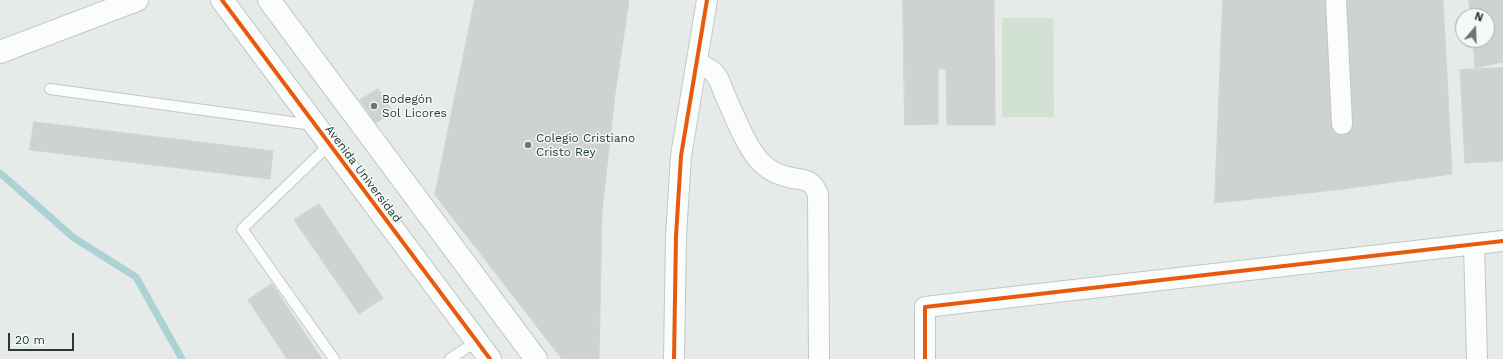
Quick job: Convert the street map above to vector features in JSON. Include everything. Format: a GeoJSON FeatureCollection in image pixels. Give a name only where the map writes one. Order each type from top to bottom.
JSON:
{"type":"FeatureCollection","features":[{"type":"Feature","properties":{"kind":"street"},"geometry":{"type":"LineString","coordinates":[[0,52],[137,0]]}},
{"type":"Feature","properties":{"kind":"street","name":"Avenida Universidad"},"geometry":{"type":"LineString","coordinates":[[222,0],[490,359]]}},
{"type":"Feature","properties":{"kind":"street"},"geometry":{"type":"LineString","coordinates":[[269,0],[536,359]]}},
{"type":"Feature","properties":{"kind":"street"},"geometry":{"type":"LineString","coordinates":[[674,359],[676,236],[681,156],[707,0]]}},
{"type":"Feature","properties":{"kind":"street"},"geometry":{"type":"LineString","coordinates":[[1336,0],[1342,124]]}},
{"type":"Feature","properties":{"kind":"street"},"geometry":{"type":"LineString","coordinates":[[697,63],[708,67],[716,74],[742,132],[758,160],[777,173],[792,178],[802,178],[815,187],[818,194],[819,359]]}},
{"type":"Feature","properties":{"kind":"street"},"geometry":{"type":"LineString","coordinates":[[925,359],[925,307],[1503,240]]}},
{"type":"Feature","properties":{"kind":"street"},"geometry":{"type":"LineString","coordinates":[[1474,244],[1478,359]]}},
{"type":"Feature","properties":{"kind":"lane"},"geometry":{"type":"LineString","coordinates":[[50,89],[314,125]]}},
{"type":"Feature","properties":{"kind":"lane"},"geometry":{"type":"LineString","coordinates":[[329,145],[242,229],[334,359]]}},
{"type":"Feature","properties":{"kind":"lane"},"geometry":{"type":"LineString","coordinates":[[450,359],[477,341]]}},
{"type":"Feature","properties":{"kind":"green space"},"geometry":{"type":"Polygon","coordinates":[[[1002,18],[1053,18],[1054,117],[1002,117],[1002,18]]]}},
{"type":"Feature","properties":{"kind":"building","name":"Colegio Cristiano Cristo Rey"},"geometry":{"type":"Polygon","coordinates":[[[475,0],[629,0],[615,94],[602,211],[599,359],[562,359],[435,195],[475,0]]]}},
{"type":"Feature","properties":{"kind":"building"},"geometry":{"type":"Polygon","coordinates":[[[903,0],[994,0],[995,125],[947,125],[946,69],[938,69],[938,124],[905,125],[903,0]]]}},
{"type":"Feature","properties":{"kind":"building"},"geometry":{"type":"Polygon","coordinates":[[[1223,0],[1443,0],[1452,174],[1335,190],[1215,203],[1223,0]]]}},
{"type":"Feature","properties":{"kind":"building"},"geometry":{"type":"Polygon","coordinates":[[[1469,0],[1503,0],[1503,62],[1475,68],[1474,48],[1495,48],[1495,8],[1470,8],[1469,0]]]}},
{"type":"Feature","properties":{"kind":"building"},"geometry":{"type":"Polygon","coordinates":[[[1503,68],[1503,161],[1465,163],[1460,70],[1503,68]]]}},
{"type":"Feature","properties":{"kind":"building"},"geometry":{"type":"Polygon","coordinates":[[[378,89],[393,112],[376,123],[360,100],[378,89]]]}},
{"type":"Feature","properties":{"kind":"building"},"geometry":{"type":"Polygon","coordinates":[[[34,122],[273,151],[270,179],[30,150],[34,122]]]}},
{"type":"Feature","properties":{"kind":"building"},"geometry":{"type":"Polygon","coordinates":[[[319,204],[383,298],[359,314],[294,220],[319,204]]]}},
{"type":"Feature","properties":{"kind":"building"},"geometry":{"type":"Polygon","coordinates":[[[272,284],[322,359],[287,359],[248,300],[272,284]]]}},
{"type":"Feature","properties":{"kind":"waterway"},"geometry":{"type":"LineString","coordinates":[[0,173],[74,238],[136,277],[182,359]]}},
{"type":"Feature","properties":{"kind":"cycle path"},"geometry":{"type":"LineString","coordinates":[[222,0],[490,359]]}},
{"type":"Feature","properties":{"kind":"cycle path"},"geometry":{"type":"LineString","coordinates":[[674,359],[676,236],[681,156],[707,0]]}},
{"type":"Feature","properties":{"kind":"cycle path"},"geometry":{"type":"LineString","coordinates":[[925,359],[925,307],[1503,241]]}},
{"type":"Feature","properties":{"kind":"place","name":"Bodegón Sol Licores"},"geometry":{"type":"Point","coordinates":[374,106]}},
{"type":"Feature","properties":{"kind":"place","name":"Colegio Cristiano Cristo Rey"},"geometry":{"type":"Point","coordinates":[528,145]}}]}
